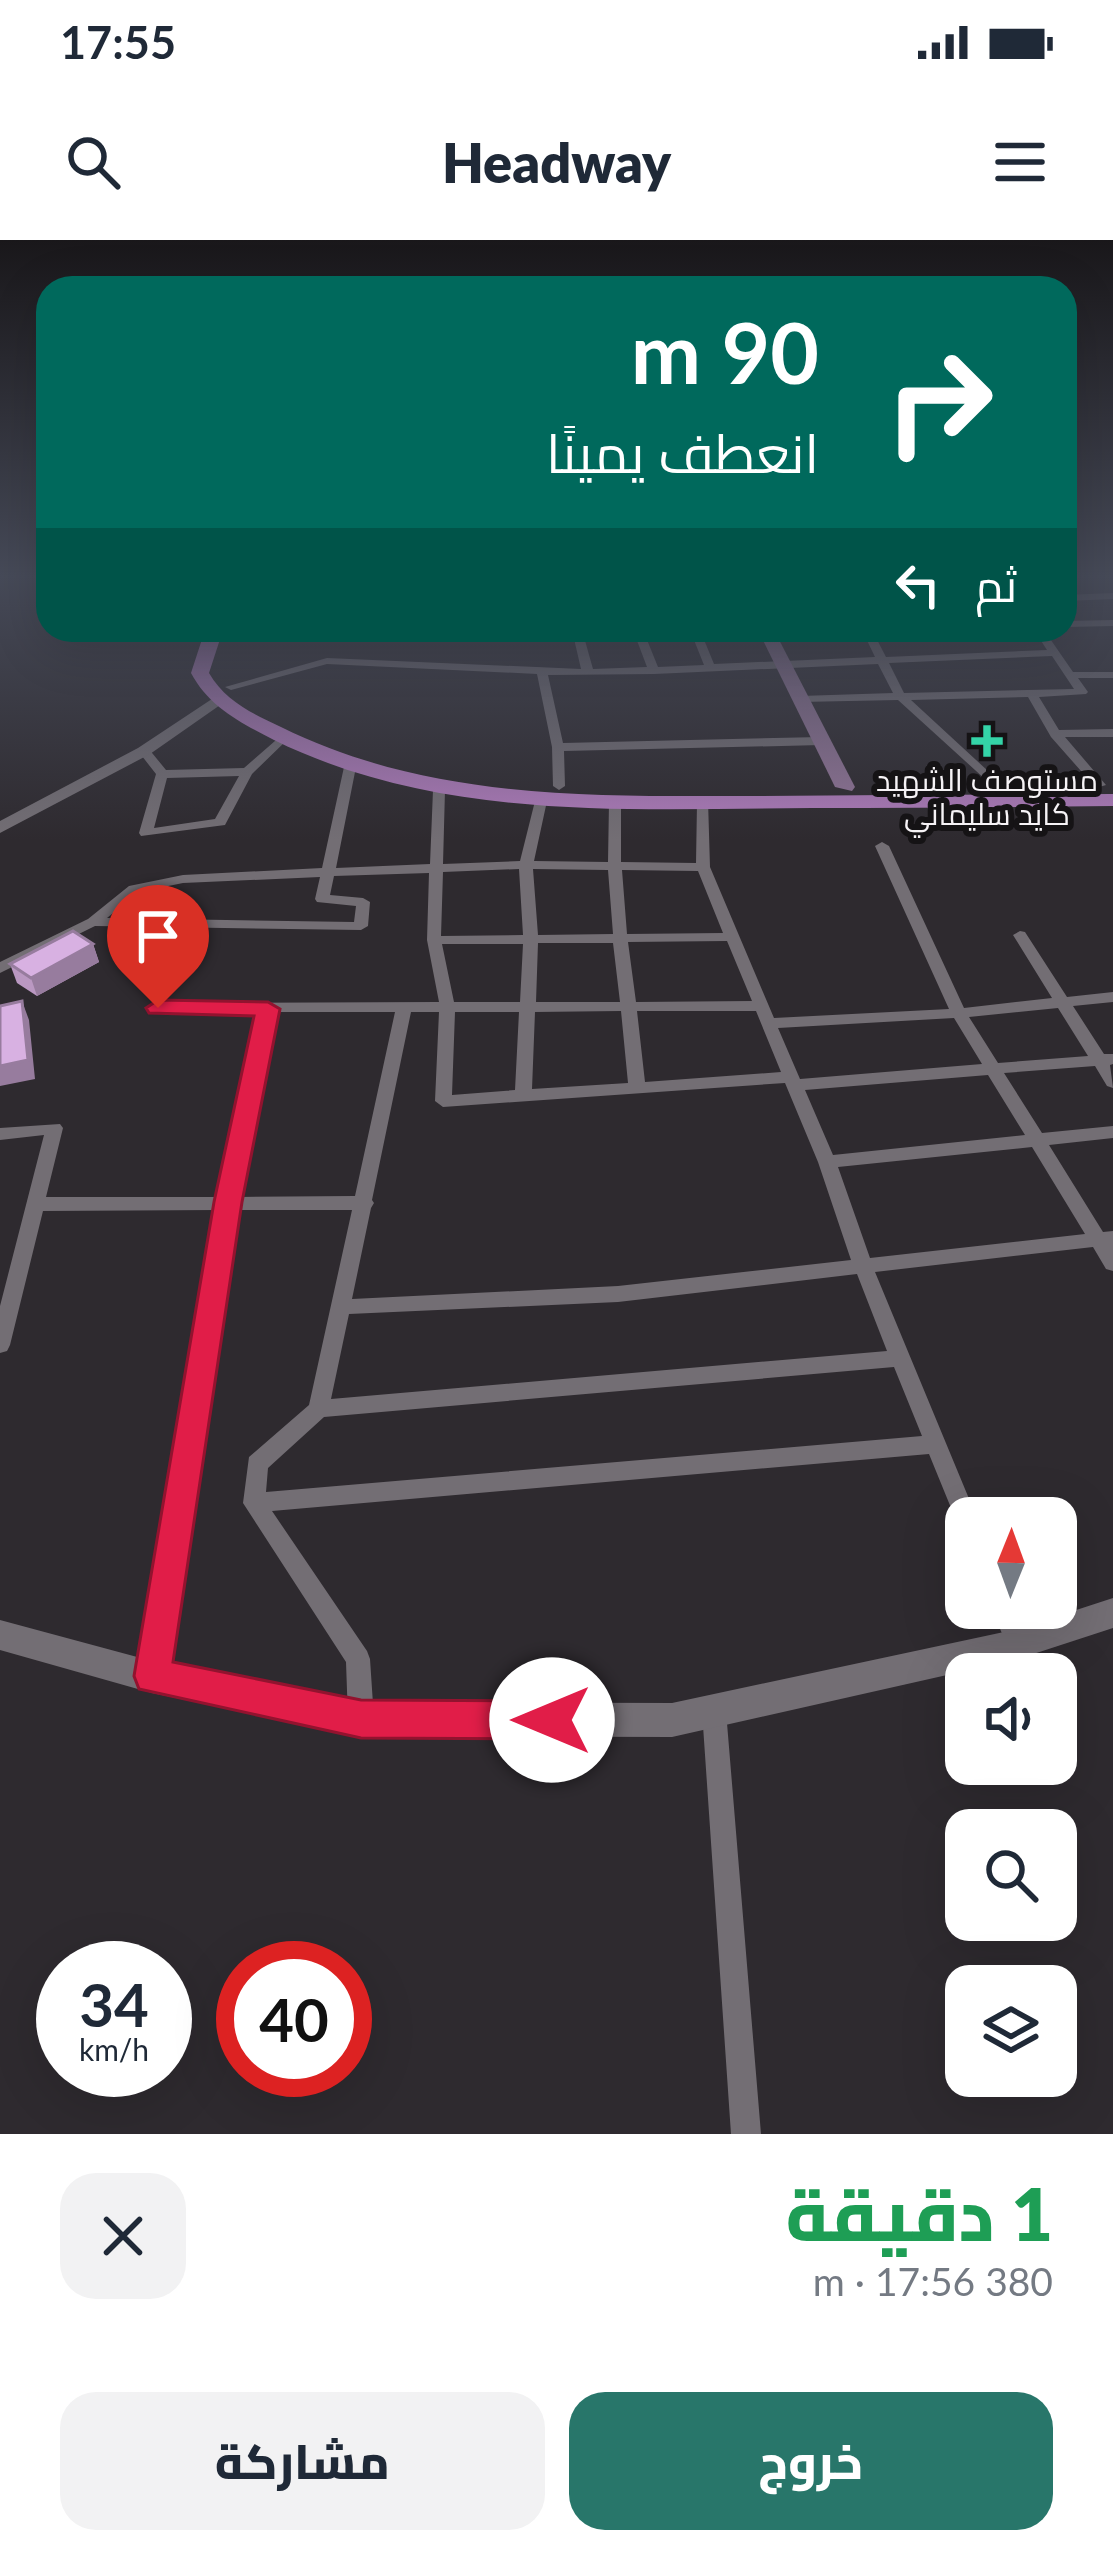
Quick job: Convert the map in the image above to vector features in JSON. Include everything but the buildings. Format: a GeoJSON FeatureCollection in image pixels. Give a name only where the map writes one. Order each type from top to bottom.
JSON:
{"type":"FeatureCollection","features":[{"type":"Feature","properties":{"kind":"main road"},"geometry":{"type":"LineString","coordinates":[[203,663],[200,673],[283,738],[350,767],[439,790],[541,801],[615,802],[1109,790]]}},
{"type":"Feature","properties":{"kind":"main road"},"geometry":{"type":"LineString","coordinates":[[223,663],[225,694]]}},
{"type":"Feature","properties":{"kind":"main road"},"geometry":{"type":"LineString","coordinates":[[783,664],[845,787]]}},
{"type":"Feature","properties":{"kind":"main road"},"geometry":{"type":"LineString","coordinates":[[225,694],[338,745],[403,766],[560,786],[1109,790]]}},
{"type":"Feature","properties":{"kind":"street"},"geometry":{"type":"LineString","coordinates":[[0,828],[144,751],[225,694],[320,663]]}},
{"type":"Feature","properties":{"kind":"street"},"geometry":{"type":"LineString","coordinates":[[370,663],[542,673],[794,663]]}},
{"type":"Feature","properties":{"kind":"street"},"geometry":{"type":"LineString","coordinates":[[586,663],[588,673]]}},
{"type":"Feature","properties":{"kind":"street"},"geometry":{"type":"LineString","coordinates":[[652,663],[655,671]]}},
{"type":"Feature","properties":{"kind":"street"},"geometry":{"type":"LineString","coordinates":[[884,663],[900,696],[997,786]]}},
{"type":"Feature","properties":{"kind":"street"},"geometry":{"type":"LineString","coordinates":[[800,699],[1082,692],[1061,663]]}},
{"type":"Feature","properties":{"kind":"street"},"geometry":{"type":"LineString","coordinates":[[542,673],[558,747],[560,786]]}},
{"type":"Feature","properties":{"kind":"street"},"geometry":{"type":"LineString","coordinates":[[1072,675],[1113,675]]}},
{"type":"Feature","properties":{"kind":"street"},"geometry":{"type":"LineString","coordinates":[[1032,694],[1055,734],[1109,790]]}},
{"type":"Feature","properties":{"kind":"street"},"geometry":{"type":"LineString","coordinates":[[1055,734],[1113,733]]}},
{"type":"Feature","properties":{"kind":"street"},"geometry":{"type":"LineString","coordinates":[[162,774],[146,833],[220,822],[247,772],[283,738]]}},
{"type":"Feature","properties":{"kind":"street"},"geometry":{"type":"LineString","coordinates":[[558,747],[821,741]]}},
{"type":"Feature","properties":{"kind":"street"},"geometry":{"type":"LineString","coordinates":[[144,751],[162,774]]}},
{"type":"Feature","properties":{"kind":"street"},"geometry":{"type":"LineString","coordinates":[[93,922],[361,926],[363,902],[322,898],[350,767]]}},
{"type":"Feature","properties":{"kind":"street"},"geometry":{"type":"LineString","coordinates":[[162,774],[247,772]]}},
{"type":"Feature","properties":{"kind":"street"},"geometry":{"type":"LineString","coordinates":[[439,790],[434,940],[447,1005],[442,1101],[1106,1060]]}},
{"type":"Feature","properties":{"kind":"street"},"geometry":{"type":"LineString","coordinates":[[523,1096],[531,938],[526,866],[541,801]]}},
{"type":"Feature","properties":{"kind":"street"},"geometry":{"type":"LineString","coordinates":[[615,802],[611,866],[623,936],[637,1089]]}},
{"type":"Feature","properties":{"kind":"street"},"geometry":{"type":"LineString","coordinates":[[703,802],[703,867],[827,1162],[862,1264],[957,1497]]}},
{"type":"Feature","properties":{"kind":"street"},"geometry":{"type":"LineString","coordinates":[[881,846],[959,1013],[1034,1140],[1105,1239],[1113,1264]]}},
{"type":"Feature","properties":{"kind":"street"},"geometry":{"type":"LineString","coordinates":[[0,968],[93,922],[134,889],[183,879],[439,867],[703,867]]}},
{"type":"Feature","properties":{"kind":"street"},"geometry":{"type":"LineString","coordinates":[[1020,935],[1061,1003],[1106,1060],[1113,1082]]}},
{"type":"Feature","properties":{"kind":"street"},"geometry":{"type":"LineString","coordinates":[[434,940],[733,937]]}},
{"type":"Feature","properties":{"kind":"street"},"geometry":{"type":"LineString","coordinates":[[158,1008],[631,1006],[767,1015],[959,1013],[1113,997]]}},
{"type":"Feature","properties":{"kind":"street"},"geometry":{"type":"LineString","coordinates":[[319,1409],[404,1006]]}},
{"type":"Feature","properties":{"kind":"street"},"geometry":{"type":"LineString","coordinates":[[152,1676],[228,1202],[268,1009]]}},
{"type":"Feature","properties":{"kind":"street"},"geometry":{"type":"LineString","coordinates":[[0,1134],[54,1128],[0,1345]]}},
{"type":"Feature","properties":{"kind":"street"},"geometry":{"type":"LineString","coordinates":[[827,1162],[1113,1132]]}},
{"type":"Feature","properties":{"kind":"street"},"geometry":{"type":"LineString","coordinates":[[33,1204],[365,1203]]}},
{"type":"Feature","properties":{"kind":"street"},"geometry":{"type":"LineString","coordinates":[[340,1307],[618,1294],[1105,1239]]}},
{"type":"Feature","properties":{"kind":"street"},"geometry":{"type":"LineString","coordinates":[[361,1719],[358,1659],[254,1503],[257,1464],[319,1409],[901,1358]]}},
{"type":"Feature","properties":{"kind":"street"},"geometry":{"type":"LineString","coordinates":[[254,1503],[936,1444]]}},
{"type":"Feature","properties":{"kind":"street"},"geometry":{"type":"LineString","coordinates":[[0,1635],[152,1676],[361,1719],[672,1720],[1018,1644],[1113,1613]]}},
{"type":"Feature","properties":{"kind":"street"},"geometry":{"type":"LineString","coordinates":[[1012,1629],[1018,1644]]}},
{"type":"Feature","properties":{"kind":"street"},"geometry":{"type":"LineString","coordinates":[[714,1712],[746,2134]]}},
{"type":"Feature","properties":{"kind":"place","name":"مستوصف الشهيد كايد سليماني"},"geometry":{"type":"Point","coordinates":[987,741]}},
{"type":"Feature","properties":{"kind":"route"},"geometry":{"type":"LineString","coordinates":[[158,1008],[268,1009],[228,1202],[152,1676],[361,1719],[552,1720]]}}]}
